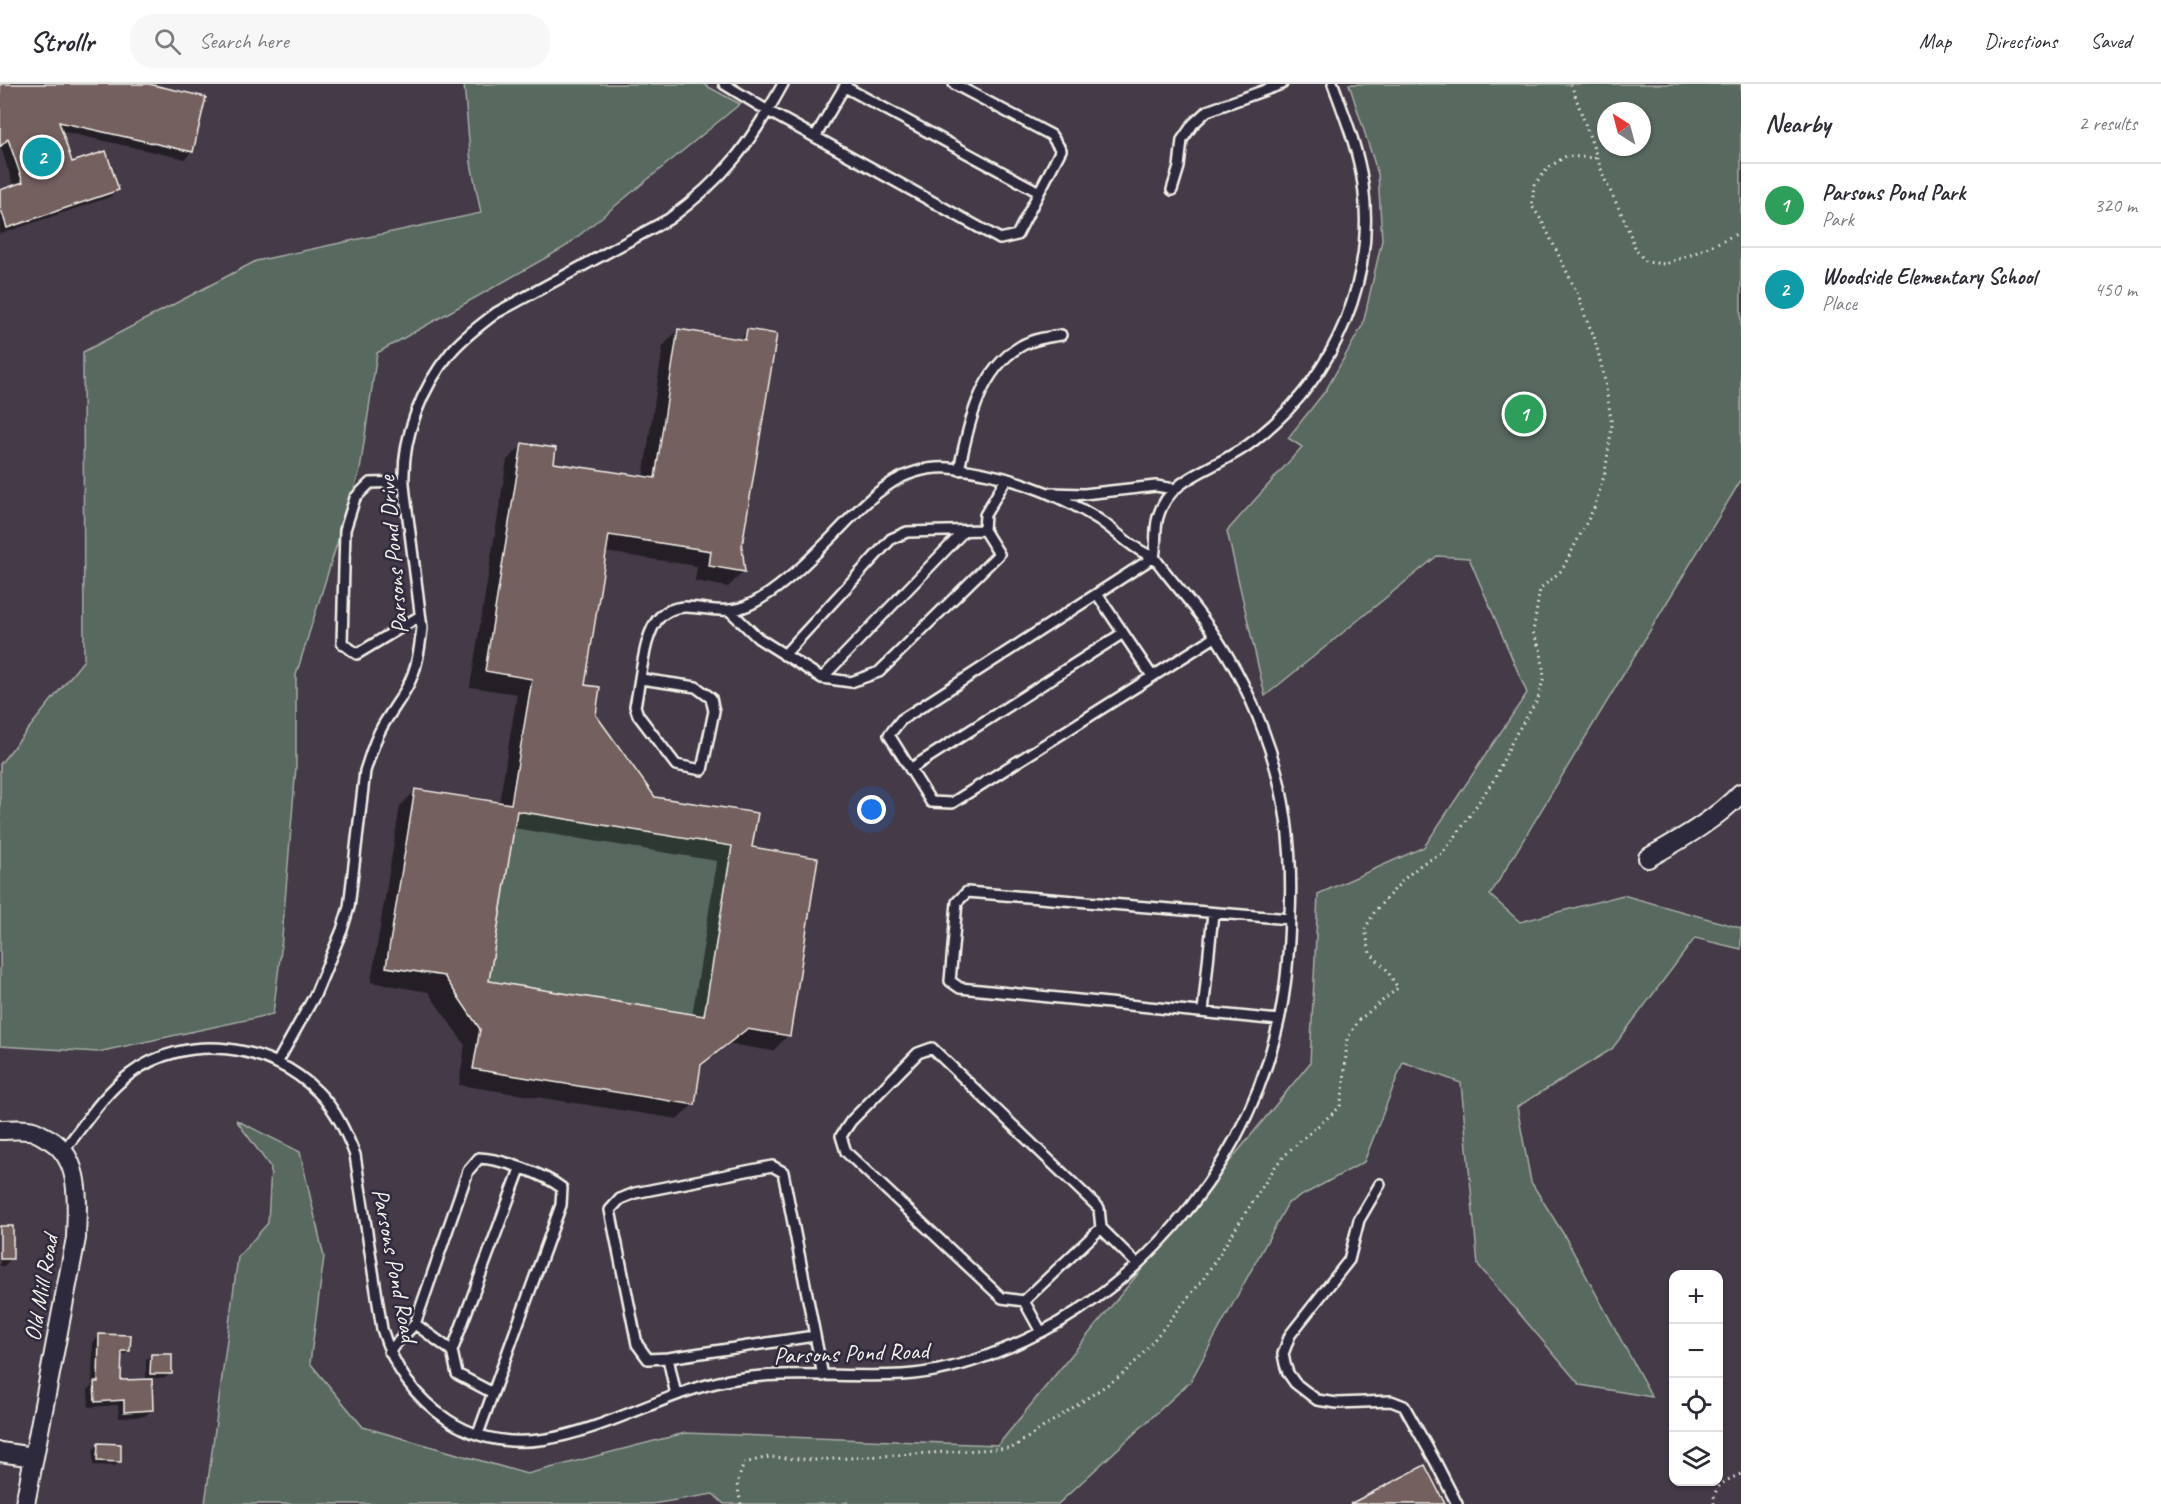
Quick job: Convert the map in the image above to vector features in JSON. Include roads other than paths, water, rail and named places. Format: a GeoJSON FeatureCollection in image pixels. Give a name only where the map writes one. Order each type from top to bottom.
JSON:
{"type":"FeatureCollection","features":[{"type":"Feature","properties":{"kind":"street"},"geometry":{"type":"LineString","coordinates":[[1648,858],[1701,827],[1725,810],[1741,793]]}},
{"type":"Feature","properties":{"kind":"street"},"geometry":{"type":"LineString","coordinates":[[0,1130],[30,1130],[49,1138],[64,1150]]}},
{"type":"Feature","properties":{"kind":"street","name":"Old Mill Road"},"geometry":{"type":"LineString","coordinates":[[25,1504],[76,1238],[77,1193],[72,1169],[64,1150]]}},
{"type":"Feature","properties":{"kind":"street"},"geometry":{"type":"LineString","coordinates":[[0,1452],[34,1457]]}},
{"type":"Feature","properties":{"kind":"lane","name":"Parsons Pond Drive"},"geometry":{"type":"LineString","coordinates":[[277,1063],[315,995],[342,930],[349,907],[365,771],[371,750],[406,690],[420,652],[422,628],[404,482],[406,454],[412,424],[426,390],[452,351],[471,332],[496,313],[669,219],[695,200],[743,150],[783,84]]}},
{"type":"Feature","properties":{"kind":"lane"},"geometry":{"type":"LineString","coordinates":[[726,85],[768,111],[1000,239],[1017,236],[1061,150],[1051,135],[954,84]]}},
{"type":"Feature","properties":{"kind":"lane"},"geometry":{"type":"LineString","coordinates":[[1172,190],[1179,167],[1182,140],[1193,124],[1207,111],[1282,84]]}},
{"type":"Feature","properties":{"kind":"lane"},"geometry":{"type":"LineString","coordinates":[[1154,557],[1158,516],[1174,489],[1186,479],[1233,455],[1282,417],[1305,392],[1324,364],[1351,308],[1364,252],[1363,185],[1357,152],[1333,84]]}},
{"type":"Feature","properties":{"kind":"lane"},"geometry":{"type":"LineString","coordinates":[[815,137],[846,85],[1039,192]]}},
{"type":"Feature","properties":{"kind":"lane"},"geometry":{"type":"LineString","coordinates":[[959,470],[977,402],[996,367],[1022,345],[1061,334]]}},
{"type":"Feature","properties":{"kind":"lane"},"geometry":{"type":"LineString","coordinates":[[641,679],[696,687],[711,698],[714,711],[702,770],[676,765],[638,715],[636,706],[647,639],[652,626],[660,616],[674,607],[729,610],[754,603],[791,577],[870,498],[888,485],[911,474],[947,468],[1006,479],[1043,492],[1094,516],[1144,554],[1154,557]]}},
{"type":"Feature","properties":{"kind":"lane"},"geometry":{"type":"LineString","coordinates":[[729,610],[758,638],[822,678],[851,682],[879,672],[999,554],[984,530],[985,515],[1006,479]]}},
{"type":"Feature","properties":{"kind":"lane"},"geometry":{"type":"LineString","coordinates":[[404,482],[370,483],[355,498],[345,530],[342,643],[357,654],[420,616]]}},
{"type":"Feature","properties":{"kind":"lane"},"geometry":{"type":"LineString","coordinates":[[1043,492],[1084,494],[1156,486],[1174,489]]}},
{"type":"Feature","properties":{"kind":"lane"},"geometry":{"type":"LineString","coordinates":[[784,655],[891,539],[907,532],[984,530]]}},
{"type":"Feature","properties":{"kind":"lane"},"geometry":{"type":"LineString","coordinates":[[822,678],[964,531]]}},
{"type":"Feature","properties":{"kind":"lane"},"geometry":{"type":"LineString","coordinates":[[1154,557],[901,720],[889,735],[931,802],[952,803],[1215,637]]}},
{"type":"Feature","properties":{"kind":"lane","name":"Parsons Pond Road"},"geometry":{"type":"LineString","coordinates":[[64,1150],[121,1082],[145,1065],[163,1056],[209,1048],[232,1049],[277,1063],[298,1075],[318,1092],[335,1112],[347,1133],[355,1155],[382,1329],[389,1351],[408,1383],[433,1410],[454,1424],[478,1434],[505,1441],[533,1442],[556,1439],[676,1395],[732,1380],[764,1376],[903,1375],[956,1366],[995,1353],[1041,1332],[1091,1301],[1137,1264],[1182,1217],[1207,1185],[1229,1151],[1263,1077],[1279,1020],[1289,959],[1292,884],[1290,845],[1276,768],[1264,731],[1249,695],[1226,654],[1154,557]]}},
{"type":"Feature","properties":{"kind":"lane"},"geometry":{"type":"LineString","coordinates":[[1097,594],[1152,676]]}},
{"type":"Feature","properties":{"kind":"lane"},"geometry":{"type":"LineString","coordinates":[[910,769],[1123,633]]}},
{"type":"Feature","properties":{"kind":"lane"},"geometry":{"type":"LineString","coordinates":[[1279,1020],[960,988],[950,981],[957,902],[967,892],[1290,919]]}},
{"type":"Feature","properties":{"kind":"lane"},"geometry":{"type":"LineString","coordinates":[[1203,1012],[1214,913]]}},
{"type":"Feature","properties":{"kind":"lane"},"geometry":{"type":"LineString","coordinates":[[1024,1301],[1002,1298],[846,1152],[841,1137],[851,1121],[918,1053],[932,1048],[1099,1208],[1101,1228],[1137,1264]]}},
{"type":"Feature","properties":{"kind":"lane"},"geometry":{"type":"LineString","coordinates":[[389,1351],[415,1324],[468,1171],[479,1158],[492,1159],[520,1169],[553,1181],[562,1188],[561,1205],[478,1434]]}},
{"type":"Feature","properties":{"kind":"lane"},"geometry":{"type":"LineString","coordinates":[[814,1336],[648,1359],[637,1344],[610,1210],[620,1199],[635,1193],[772,1166],[783,1172],[823,1376]]}},
{"type":"Feature","properties":{"kind":"lane"},"geometry":{"type":"LineString","coordinates":[[493,1393],[457,1374],[452,1351],[520,1169]]}},
{"type":"Feature","properties":{"kind":"lane"},"geometry":{"type":"LineString","coordinates":[[1380,1184],[1359,1220],[1349,1260],[1290,1335],[1283,1354],[1285,1364],[1295,1383],[1317,1400],[1337,1403],[1391,1401],[1404,1406],[1457,1504]]}},
{"type":"Feature","properties":{"kind":"lane"},"geometry":{"type":"LineString","coordinates":[[1024,1301],[1101,1228]]}},
{"type":"Feature","properties":{"kind":"lane"},"geometry":{"type":"LineString","coordinates":[[1024,1301],[1041,1332]]}},
{"type":"Feature","properties":{"kind":"lane"},"geometry":{"type":"LineString","coordinates":[[415,1324],[452,1351]]}},
{"type":"Feature","properties":{"kind":"lane"},"geometry":{"type":"LineString","coordinates":[[668,1358],[676,1395]]}},
{"type":"Feature","properties":{"kind":"place","name":"Woodside Elementary School"},"geometry":{"type":"Point","coordinates":[42,157]}},
{"type":"Feature","properties":{"kind":"place","name":"Parsons Pond Park"},"geometry":{"type":"Point","coordinates":[1524,414]}}]}
